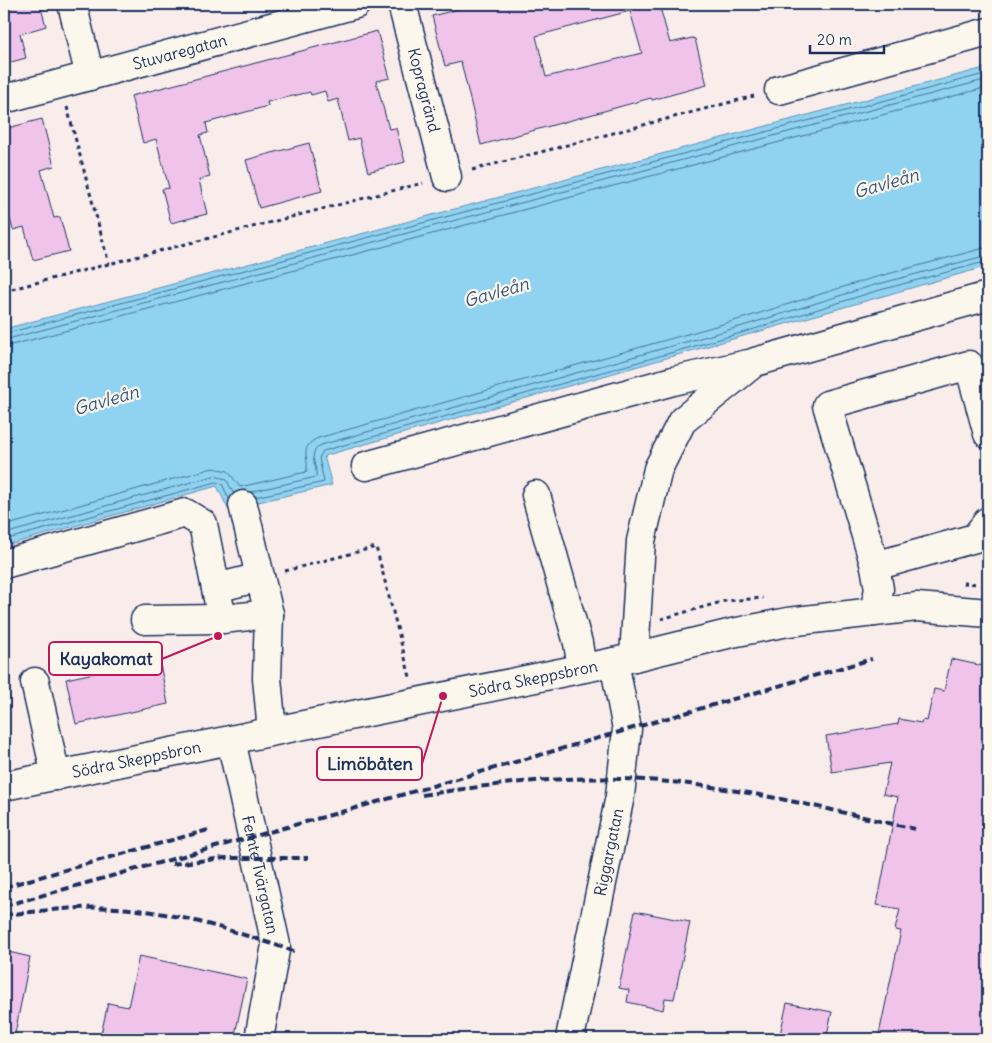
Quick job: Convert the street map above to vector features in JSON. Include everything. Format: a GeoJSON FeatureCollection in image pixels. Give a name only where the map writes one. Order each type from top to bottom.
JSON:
{"type":"FeatureCollection","features":[{"type":"Feature","properties":{"kind":"street"},"geometry":{"type":"LineString","coordinates":[[72,4],[90,76]]}},
{"type":"Feature","properties":{"kind":"street","name":"Stuvaregatan"},"geometry":{"type":"LineString","coordinates":[[4,99],[356,4]]}},
{"type":"Feature","properties":{"kind":"street","name":"Kopragränd"},"geometry":{"type":"LineString","coordinates":[[402,4],[448,177]]}},
{"type":"Feature","properties":{"kind":"street"},"geometry":{"type":"LineString","coordinates":[[779,90],[988,32]]}},
{"type":"Feature","properties":{"kind":"street"},"geometry":{"type":"LineString","coordinates":[[366,466],[673,381],[755,362],[988,296]]}},
{"type":"Feature","properties":{"kind":"street","name":"Riggargatan"},"geometry":{"type":"LineString","coordinates":[[573,1039],[571,1033],[620,796],[627,729],[624,660],[641,541],[658,469],[682,421],[755,362]]}},
{"type":"Feature","properties":{"kind":"street"},"geometry":{"type":"LineString","coordinates":[[874,612],[879,589],[875,566],[827,405],[969,365],[988,434]]}},
{"type":"Feature","properties":{"kind":"street"},"geometry":{"type":"LineString","coordinates":[[536,495],[578,643],[582,668]]}},
{"type":"Feature","properties":{"kind":"street"},"geometry":{"type":"LineString","coordinates":[[243,505],[269,614],[267,678],[272,731]]}},
{"type":"Feature","properties":{"kind":"street"},"geometry":{"type":"LineString","coordinates":[[4,564],[185,513],[203,524],[222,619]]}},
{"type":"Feature","properties":{"kind":"street"},"geometry":{"type":"LineString","coordinates":[[875,566],[975,538],[988,521]]}},
{"type":"Feature","properties":{"kind":"street"},"geometry":{"type":"LineString","coordinates":[[216,588],[260,577]]}},
{"type":"Feature","properties":{"kind":"street","name":"Södra Skeppsbron"},"geometry":{"type":"LineString","coordinates":[[4,786],[624,660],[788,622],[917,608],[988,613]]}},
{"type":"Feature","properties":{"kind":"street"},"geometry":{"type":"LineString","coordinates":[[145,620],[222,619],[269,614]]}},
{"type":"Feature","properties":{"kind":"street"},"geometry":{"type":"LineString","coordinates":[[35,682],[56,776]]}},
{"type":"Feature","properties":{"kind":"street","name":"Femte Tvärgatan"},"geometry":{"type":"LineString","coordinates":[[231,740],[276,945],[259,1039]]}},
{"type":"Feature","properties":{"kind":"path"},"geometry":{"type":"LineString","coordinates":[[60,84],[109,264]]}},
{"type":"Feature","properties":{"kind":"path"},"geometry":{"type":"LineString","coordinates":[[4,291],[779,90]]}},
{"type":"Feature","properties":{"kind":"path"},"geometry":{"type":"LineString","coordinates":[[260,577],[376,547],[410,678]]}},
{"type":"Feature","properties":{"kind":"water","name":"Gavleån"},"geometry":{"type":"Polygon","coordinates":[[[988,67],[988,266],[324,456],[332,485],[228,509],[217,486],[4,546],[4,329],[988,67]]]}},
{"type":"Feature","properties":{"kind":"building"},"geometry":{"type":"Polygon","coordinates":[[[4,4],[40,4],[46,26],[20,34],[26,58],[4,64],[4,4]]]}},
{"type":"Feature","properties":{"kind":"building"},"geometry":{"type":"Polygon","coordinates":[[[478,4],[659,4],[670,43],[695,39],[707,85],[652,100],[651,98],[481,145],[461,62],[445,66],[432,16],[478,4]],[[630,11],[536,36],[546,77],[642,53],[630,11]]]}},
{"type":"Feature","properties":{"kind":"building"},"geometry":{"type":"Polygon","coordinates":[[[377,31],[390,78],[376,81],[389,129],[396,128],[405,162],[368,172],[359,138],[348,141],[338,99],[328,102],[325,91],[311,95],[310,92],[267,102],[268,106],[206,123],[208,133],[200,135],[210,177],[199,180],[207,214],[171,223],[162,189],[169,188],[156,139],[143,143],[131,96],[377,31]]]}},
{"type":"Feature","properties":{"kind":"building"},"geometry":{"type":"Polygon","coordinates":[[[42,119],[54,166],[41,170],[54,218],[60,217],[69,251],[33,260],[24,227],[13,230],[4,196],[4,129],[42,119]]]}},
{"type":"Feature","properties":{"kind":"building"},"geometry":{"type":"Polygon","coordinates":[[[309,143],[322,191],[259,208],[246,160],[309,143]]]}},
{"type":"Feature","properties":{"kind":"building"},"geometry":{"type":"Polygon","coordinates":[[[159,659],[168,704],[76,724],[66,679],[159,659]]]}},
{"type":"Feature","properties":{"kind":"building"},"geometry":{"type":"Polygon","coordinates":[[[951,659],[988,667],[988,1039],[878,1039],[901,931],[895,930],[900,909],[877,905],[898,797],[883,794],[890,763],[832,772],[826,736],[898,724],[899,719],[921,723],[922,720],[927,721],[934,689],[944,691],[951,659]]]}},
{"type":"Feature","properties":{"kind":"building"},"geometry":{"type":"Polygon","coordinates":[[[635,911],[690,922],[674,999],[665,998],[663,1010],[627,1002],[629,990],[619,988],[635,911]]]}},
{"type":"Feature","properties":{"kind":"building"},"geometry":{"type":"Polygon","coordinates":[[[4,951],[30,957],[14,1039],[4,1039],[4,951]]]}},
{"type":"Feature","properties":{"kind":"building"},"geometry":{"type":"Polygon","coordinates":[[[139,956],[247,979],[234,1039],[100,1039],[108,1003],[128,1007],[139,956]]]}},
{"type":"Feature","properties":{"kind":"building"},"geometry":{"type":"Polygon","coordinates":[[[787,1003],[832,1012],[826,1039],[779,1039],[787,1003]]]}},
{"type":"Feature","properties":{"kind":"railway"},"geometry":{"type":"LineString","coordinates":[[4,906],[377,802],[872,659]]}},
{"type":"Feature","properties":{"kind":"railway"},"geometry":{"type":"LineString","coordinates":[[422,795],[547,780],[598,778],[660,781],[733,790],[915,829]]}},
{"type":"Feature","properties":{"kind":"railway"},"geometry":{"type":"LineString","coordinates":[[4,887],[208,830]]}},
{"type":"Feature","properties":{"kind":"railway"},"geometry":{"type":"LineString","coordinates":[[172,864],[225,858],[308,858]]}},
{"type":"Feature","properties":{"kind":"railway"},"geometry":{"type":"LineString","coordinates":[[4,915],[59,909],[115,908],[138,910],[161,913],[207,924],[297,952]]}},
{"type":"Feature","properties":{"kind":"place","name":"Kayakomat"},"geometry":{"type":"Point","coordinates":[218,636]}},
{"type":"Feature","properties":{"kind":"place","name":"Limöbåten"},"geometry":{"type":"Point","coordinates":[443,696]}}]}
